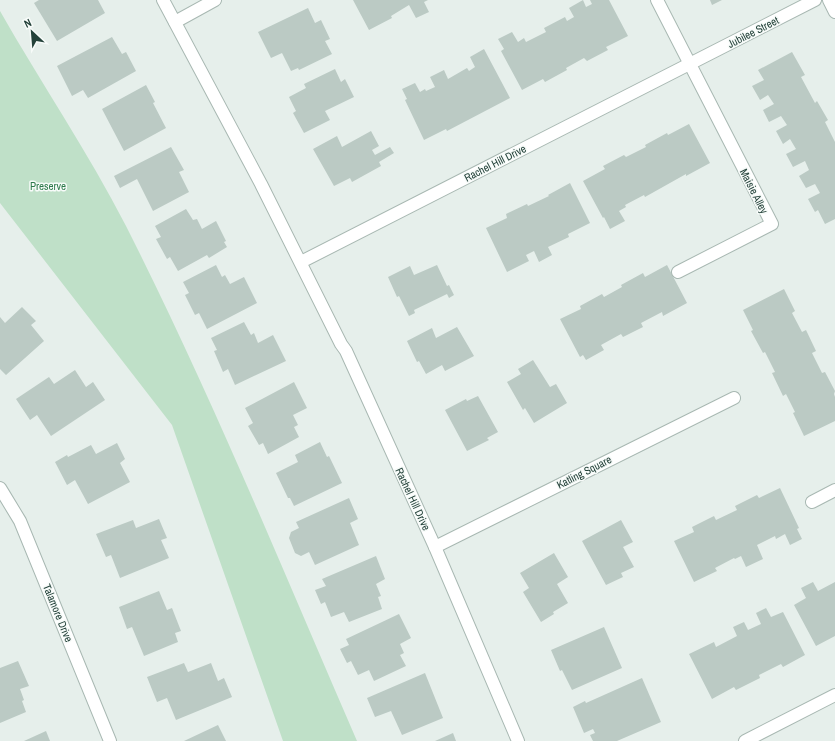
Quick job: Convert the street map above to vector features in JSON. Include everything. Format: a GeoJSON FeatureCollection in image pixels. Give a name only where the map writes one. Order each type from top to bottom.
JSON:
{"type":"FeatureCollection","features":[{"type":"Feature","properties":{"kind":"street","name":"Rachel Hill Drive"},"geometry":{"type":"LineString","coordinates":[[162,0],[262,184],[341,344],[346,351],[435,547],[518,741]]}},
{"type":"Feature","properties":{"kind":"street"},"geometry":{"type":"LineString","coordinates":[[175,22],[216,0]]}},
{"type":"Feature","properties":{"kind":"street"},"geometry":{"type":"LineString","coordinates":[[657,0],[690,64]]}},
{"type":"Feature","properties":{"kind":"street","name":"Jubilee Street"},"geometry":{"type":"LineString","coordinates":[[690,64],[816,0]]}},
{"type":"Feature","properties":{"kind":"street"},"geometry":{"type":"LineString","coordinates":[[829,0],[835,12]]}},
{"type":"Feature","properties":{"kind":"street","name":"Rachel Hill Drive"},"geometry":{"type":"LineString","coordinates":[[301,262],[690,64]]}},
{"type":"Feature","properties":{"kind":"street","name":"Maisie Alley"},"geometry":{"type":"LineString","coordinates":[[678,272],[772,224],[690,64]]}},
{"type":"Feature","properties":{"kind":"street","name":"Katling Square"},"geometry":{"type":"LineString","coordinates":[[435,547],[734,398]]}},
{"type":"Feature","properties":{"kind":"street","name":"Talamore Drive"},"geometry":{"type":"LineString","coordinates":[[0,488],[20,521],[110,741]]}},
{"type":"Feature","properties":{"kind":"street"},"geometry":{"type":"LineString","coordinates":[[812,502],[835,490]]}},
{"type":"Feature","properties":{"kind":"street"},"geometry":{"type":"LineString","coordinates":[[745,741],[835,695]]}},
{"type":"Feature","properties":{"kind":"green space","name":"Preserve"},"geometry":{"type":"Polygon","coordinates":[[[0,11],[96,171],[126,226],[157,289],[217,417],[357,741],[283,741],[172,425],[0,203],[0,11]]]}},
{"type":"Feature","properties":{"kind":"building"},"geometry":{"type":"Polygon","coordinates":[[[39,0],[98,0],[105,13],[57,41],[34,3],[39,0]]]}},
{"type":"Feature","properties":{"kind":"building"},"geometry":{"type":"Polygon","coordinates":[[[353,0],[428,0],[424,2],[429,12],[416,18],[409,5],[391,16],[392,18],[369,30],[353,0]]]}},
{"type":"Feature","properties":{"kind":"building"},"geometry":{"type":"Polygon","coordinates":[[[583,0],[586,7],[592,4],[590,0],[609,0],[628,36],[606,47],[608,50],[587,61],[584,58],[566,68],[567,70],[545,82],[543,79],[522,90],[501,51],[504,49],[498,39],[512,32],[518,42],[524,38],[526,42],[546,32],[544,28],[565,17],[567,21],[574,17],[569,8],[583,0]]]}},
{"type":"Feature","properties":{"kind":"building"},"geometry":{"type":"Polygon","coordinates":[[[710,0],[722,0],[712,5],[710,0]]]}},
{"type":"Feature","properties":{"kind":"building"},"geometry":{"type":"Polygon","coordinates":[[[308,8],[315,23],[321,20],[330,39],[325,41],[332,54],[299,70],[298,68],[291,71],[282,53],[271,58],[258,32],[308,8]]]}},
{"type":"Feature","properties":{"kind":"building"},"geometry":{"type":"Polygon","coordinates":[[[112,37],[122,54],[126,52],[136,71],[88,98],[83,90],[72,96],[57,66],[112,37]]]}},
{"type":"Feature","properties":{"kind":"building"},"geometry":{"type":"Polygon","coordinates":[[[484,49],[510,98],[447,131],[446,129],[424,140],[405,100],[407,99],[402,89],[415,83],[420,92],[425,89],[426,91],[435,87],[430,77],[444,70],[448,79],[467,68],[469,71],[475,67],[470,57],[484,49]]]}},
{"type":"Feature","properties":{"kind":"building"},"geometry":{"type":"Polygon","coordinates":[[[792,52],[805,75],[801,77],[815,103],[817,101],[828,120],[825,122],[835,142],[835,219],[825,224],[818,210],[815,212],[808,199],[820,193],[815,184],[806,188],[799,176],[809,170],[805,161],[793,167],[786,154],[796,149],[790,139],[783,144],[776,131],[787,125],[781,116],[769,122],[763,110],[774,104],[768,95],[760,100],[752,86],[764,80],[758,70],[792,52]]]}},
{"type":"Feature","properties":{"kind":"building"},"geometry":{"type":"Polygon","coordinates":[[[335,69],[341,82],[345,79],[354,97],[325,111],[330,120],[304,133],[293,113],[296,111],[289,97],[306,88],[304,84],[335,69]]]}},
{"type":"Feature","properties":{"kind":"building"},"geometry":{"type":"Polygon","coordinates":[[[146,85],[155,102],[153,103],[166,128],[124,151],[102,109],[146,85]]]}},
{"type":"Feature","properties":{"kind":"building"},"geometry":{"type":"Polygon","coordinates":[[[689,124],[710,163],[686,176],[686,174],[645,197],[644,195],[625,205],[626,207],[619,211],[625,221],[610,229],[583,181],[605,169],[603,166],[624,155],[626,157],[646,147],[645,145],[667,133],[668,135],[689,124]]]}},
{"type":"Feature","properties":{"kind":"building"},"geometry":{"type":"Polygon","coordinates":[[[371,131],[379,146],[372,150],[375,155],[390,147],[394,153],[379,162],[381,166],[352,182],[350,178],[334,186],[313,149],[337,136],[342,147],[371,131]]]}},
{"type":"Feature","properties":{"kind":"building"},"geometry":{"type":"Polygon","coordinates":[[[171,147],[184,170],[179,172],[189,192],[153,211],[137,179],[120,188],[114,176],[171,147]]]}},
{"type":"Feature","properties":{"kind":"building"},"geometry":{"type":"Polygon","coordinates":[[[570,183],[590,223],[568,234],[569,237],[548,247],[552,255],[539,262],[534,251],[526,255],[529,261],[507,272],[486,228],[507,218],[506,214],[549,196],[548,195],[570,183]]]}},
{"type":"Feature","properties":{"kind":"building"},"geometry":{"type":"Polygon","coordinates":[[[186,209],[193,220],[197,219],[202,229],[216,221],[226,241],[224,242],[227,247],[209,258],[207,255],[178,271],[170,257],[167,259],[156,239],[161,237],[155,226],[186,209]]]}},
{"type":"Feature","properties":{"kind":"building"},"geometry":{"type":"Polygon","coordinates":[[[216,265],[222,277],[225,275],[230,284],[244,277],[257,303],[207,329],[199,313],[195,315],[185,295],[189,293],[183,282],[216,265]]]}},
{"type":"Feature","properties":{"kind":"building"},"geometry":{"type":"Polygon","coordinates":[[[437,265],[447,286],[449,285],[454,295],[449,298],[447,294],[414,310],[415,313],[409,316],[399,296],[397,297],[388,277],[410,266],[414,275],[437,265]]]}},
{"type":"Feature","properties":{"kind":"building"},"geometry":{"type":"Polygon","coordinates":[[[667,265],[687,303],[663,316],[662,312],[641,323],[643,327],[623,337],[621,334],[601,345],[604,350],[586,360],[583,355],[580,357],[560,319],[581,309],[580,306],[602,294],[604,297],[622,287],[621,285],[643,273],[645,277],[667,265]]]}},
{"type":"Feature","properties":{"kind":"building"},"geometry":{"type":"Polygon","coordinates":[[[784,289],[795,311],[792,313],[802,332],[806,330],[816,351],[812,353],[822,373],[825,372],[835,391],[835,421],[804,436],[793,413],[795,412],[786,394],[783,396],[772,373],[775,372],[765,352],[763,353],[751,331],[753,330],[743,310],[784,289]]]}},
{"type":"Feature","properties":{"kind":"building"},"geometry":{"type":"Polygon","coordinates":[[[22,307],[36,321],[31,325],[44,341],[6,375],[0,369],[0,317],[5,323],[22,307]]]}},
{"type":"Feature","properties":{"kind":"building"},"geometry":{"type":"Polygon","coordinates":[[[244,322],[251,335],[254,333],[258,343],[273,335],[286,361],[235,385],[228,369],[223,372],[214,351],[217,350],[211,338],[244,322]]]}},
{"type":"Feature","properties":{"kind":"building"},"geometry":{"type":"Polygon","coordinates":[[[457,327],[474,356],[445,371],[442,365],[426,374],[419,361],[417,362],[407,341],[432,328],[436,338],[457,327]]]}},
{"type":"Feature","properties":{"kind":"building"},"geometry":{"type":"Polygon","coordinates":[[[533,360],[550,387],[556,384],[567,403],[534,423],[525,408],[523,410],[507,382],[521,374],[518,369],[533,360]]]}},
{"type":"Feature","properties":{"kind":"building"},"geometry":{"type":"Polygon","coordinates":[[[75,370],[86,387],[93,382],[105,400],[51,436],[37,415],[30,420],[16,399],[49,377],[54,384],[75,370]]]}},
{"type":"Feature","properties":{"kind":"building"},"geometry":{"type":"Polygon","coordinates":[[[294,382],[307,408],[293,415],[298,425],[294,427],[299,437],[268,454],[263,443],[259,445],[248,426],[253,423],[245,408],[294,382]]]}},
{"type":"Feature","properties":{"kind":"building"},"geometry":{"type":"Polygon","coordinates":[[[478,396],[498,432],[487,438],[489,440],[467,451],[445,410],[466,399],[467,401],[478,396]]]}},
{"type":"Feature","properties":{"kind":"building"},"geometry":{"type":"Polygon","coordinates":[[[320,442],[327,457],[329,456],[342,483],[294,506],[290,498],[288,498],[276,473],[298,462],[295,455],[320,442]]]}},
{"type":"Feature","properties":{"kind":"building"},"geometry":{"type":"Polygon","coordinates":[[[117,443],[125,459],[120,463],[130,482],[88,504],[75,480],[67,485],[55,462],[67,455],[68,457],[91,445],[96,454],[117,443]]]}},
{"type":"Feature","properties":{"kind":"building"},"geometry":{"type":"Polygon","coordinates":[[[780,488],[799,528],[797,529],[802,539],[790,545],[785,534],[776,539],[775,536],[757,545],[763,559],[746,567],[741,556],[735,559],[734,558],[715,568],[717,571],[694,582],[674,541],[694,532],[692,527],[714,516],[716,520],[737,510],[735,506],[757,495],[759,498],[780,488]]]}},
{"type":"Feature","properties":{"kind":"building"},"geometry":{"type":"Polygon","coordinates":[[[349,498],[358,519],[350,523],[359,545],[315,565],[309,552],[301,556],[295,553],[289,538],[291,532],[299,528],[296,522],[349,498]]]}},
{"type":"Feature","properties":{"kind":"building"},"geometry":{"type":"Polygon","coordinates":[[[159,519],[167,538],[161,540],[169,558],[120,578],[111,555],[106,557],[96,534],[133,520],[136,528],[159,519]]]}},
{"type":"Feature","properties":{"kind":"building"},"geometry":{"type":"Polygon","coordinates":[[[621,520],[633,542],[623,547],[634,567],[621,573],[623,577],[606,585],[582,541],[621,520]]]}},
{"type":"Feature","properties":{"kind":"building"},"geometry":{"type":"Polygon","coordinates":[[[554,553],[568,577],[557,584],[568,603],[553,612],[554,614],[541,622],[523,592],[529,588],[520,573],[554,553]]]}},
{"type":"Feature","properties":{"kind":"building"},"geometry":{"type":"Polygon","coordinates":[[[376,556],[385,579],[376,584],[381,596],[378,597],[382,609],[349,622],[344,612],[331,617],[325,602],[321,604],[315,590],[326,586],[322,579],[376,556]]]}},
{"type":"Feature","properties":{"kind":"building"},"geometry":{"type":"Polygon","coordinates":[[[813,582],[818,591],[835,582],[835,636],[816,646],[794,605],[806,598],[801,588],[813,582]]]}},
{"type":"Feature","properties":{"kind":"building"},"geometry":{"type":"Polygon","coordinates":[[[159,591],[167,610],[172,608],[181,631],[175,633],[178,642],[144,656],[132,627],[127,629],[119,607],[159,591]]]}},
{"type":"Feature","properties":{"kind":"building"},"geometry":{"type":"Polygon","coordinates":[[[766,608],[771,617],[783,612],[805,655],[783,667],[781,664],[759,675],[760,678],[736,690],[734,687],[712,699],[689,654],[714,642],[716,647],[737,636],[733,627],[744,622],[748,630],[761,624],[756,613],[766,608]]]}},
{"type":"Feature","properties":{"kind":"building"},"geometry":{"type":"Polygon","coordinates":[[[399,614],[411,638],[400,644],[404,653],[400,655],[406,666],[374,681],[369,670],[358,675],[351,661],[347,663],[340,649],[349,645],[346,639],[399,614]]]}},
{"type":"Feature","properties":{"kind":"building"},"geometry":{"type":"Polygon","coordinates":[[[604,627],[622,668],[572,690],[562,670],[560,671],[551,650],[604,627]]]}},
{"type":"Feature","properties":{"kind":"building"},"geometry":{"type":"Polygon","coordinates":[[[18,661],[29,686],[20,689],[26,712],[0,723],[0,668],[18,661]]]}},
{"type":"Feature","properties":{"kind":"building"},"geometry":{"type":"Polygon","coordinates":[[[184,663],[188,672],[211,663],[218,681],[224,678],[232,697],[176,720],[167,698],[157,702],[147,677],[184,663]]]}},
{"type":"Feature","properties":{"kind":"building"},"geometry":{"type":"Polygon","coordinates":[[[425,673],[443,718],[402,735],[391,711],[375,717],[367,698],[425,673]]]}},
{"type":"Feature","properties":{"kind":"building"},"geometry":{"type":"Polygon","coordinates":[[[642,678],[661,722],[617,741],[593,741],[590,735],[595,733],[593,729],[584,733],[573,707],[585,701],[586,703],[642,678]]]}},
{"type":"Feature","properties":{"kind":"building"},"geometry":{"type":"Polygon","coordinates":[[[218,725],[226,741],[184,741],[218,725]]]}},
{"type":"Feature","properties":{"kind":"building"},"geometry":{"type":"Polygon","coordinates":[[[46,731],[50,741],[24,741],[46,731]]]}},
{"type":"Feature","properties":{"kind":"building"},"geometry":{"type":"Polygon","coordinates":[[[453,733],[456,741],[435,741],[453,733]]]}}]}
